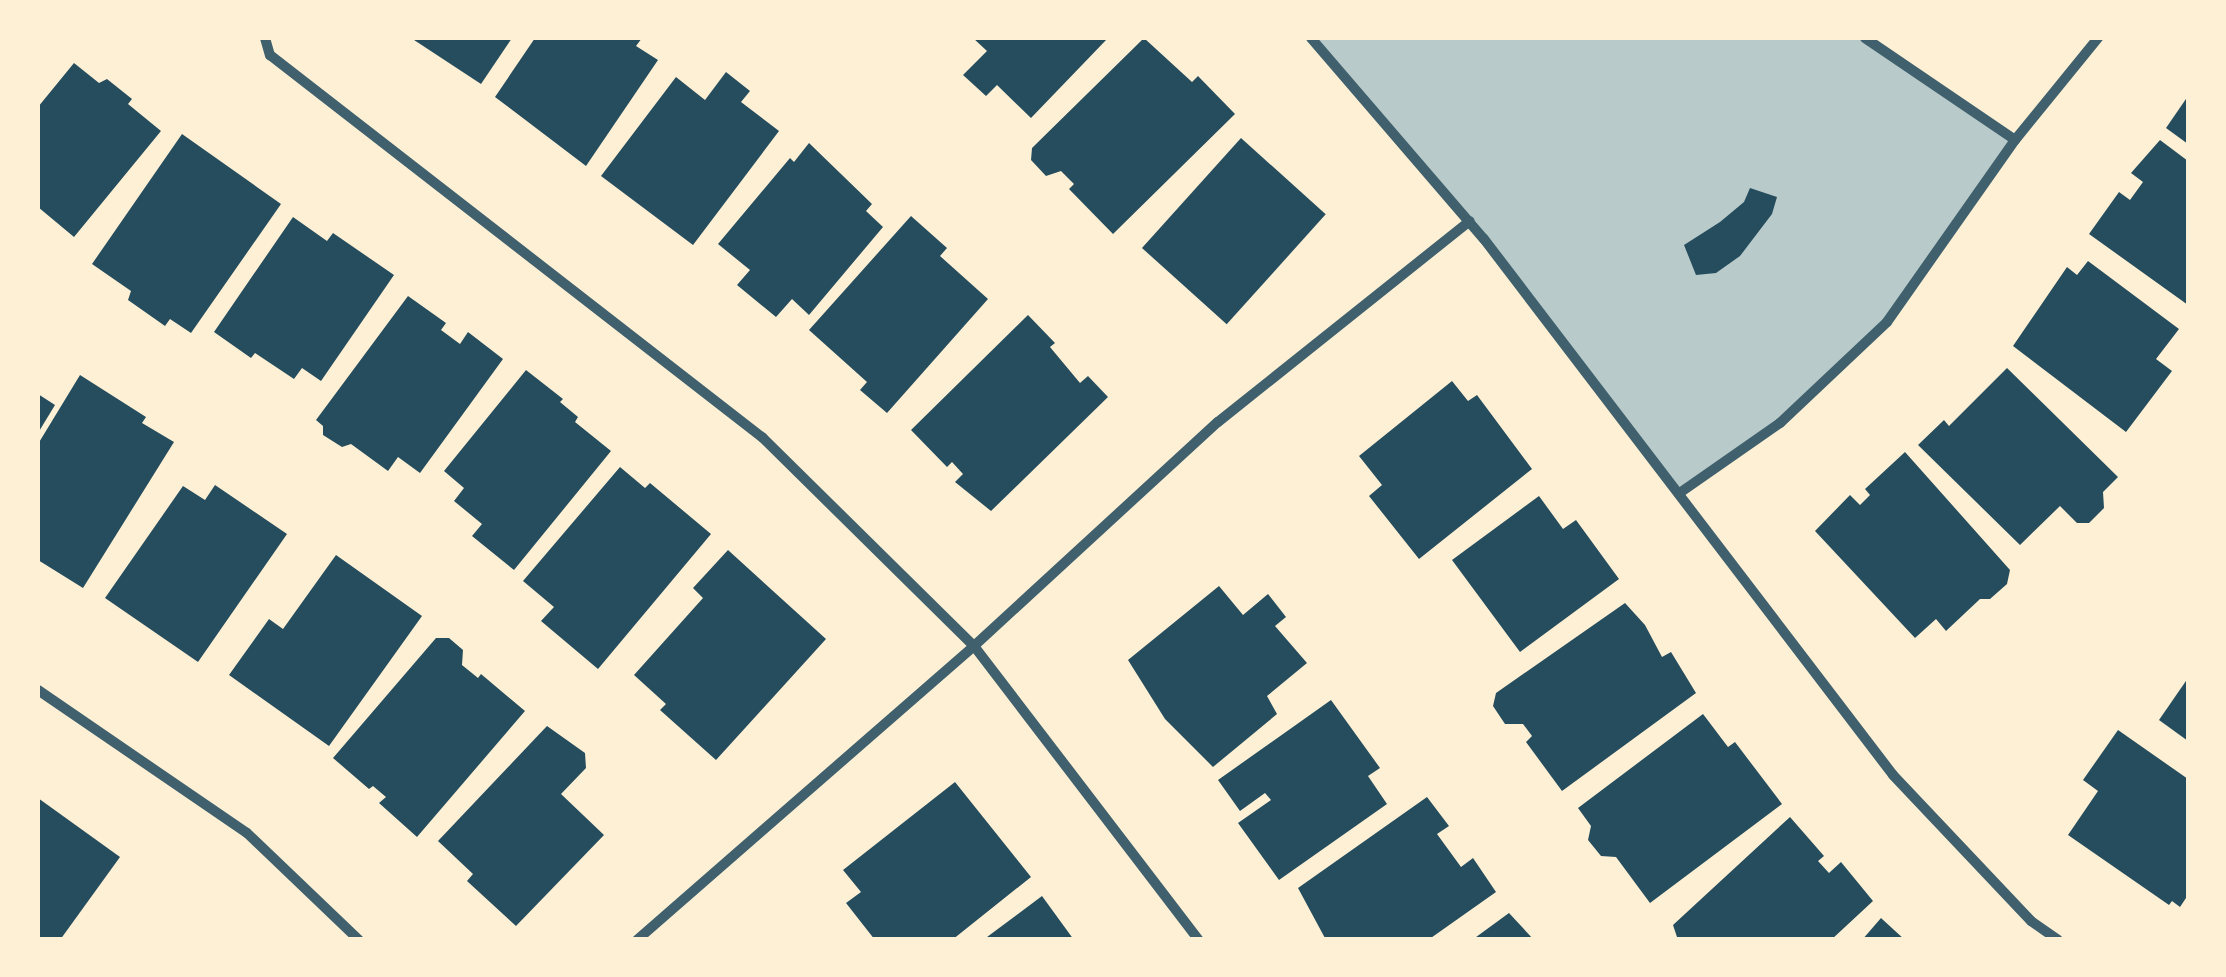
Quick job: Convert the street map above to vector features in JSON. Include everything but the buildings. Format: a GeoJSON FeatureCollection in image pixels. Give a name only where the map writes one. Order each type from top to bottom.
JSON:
{"type":"FeatureCollection","features":[{"type":"Feature","properties":{"kind":"street"},"geometry":{"type":"LineString","coordinates":[[264,38],[270,56],[763,438],[974,646],[1199,940]]}},
{"type":"Feature","properties":{"kind":"street"},"geometry":{"type":"LineString","coordinates":[[1311,38],[1470,221],[1681,492],[1893,775],[2030,921],[2058,940]]}},
{"type":"Feature","properties":{"kind":"street"},"geometry":{"type":"LineString","coordinates":[[1865,38],[2015,140]]}},
{"type":"Feature","properties":{"kind":"street"},"geometry":{"type":"LineString","coordinates":[[1681,492],[1780,423],[1887,322],[2015,140],[2098,38]]}},
{"type":"Feature","properties":{"kind":"street"},"geometry":{"type":"LineString","coordinates":[[637,940],[974,646],[1218,422],[1470,221]]}},
{"type":"Feature","properties":{"kind":"street"},"geometry":{"type":"LineString","coordinates":[[38,690],[247,833],[359,940]]}},
{"type":"Feature","properties":{"kind":"shaded area"},"geometry":{"type":"Polygon","coordinates":[[[1311,38],[1865,38],[2015,140],[1887,322],[1780,423],[1681,492],[1470,221],[1311,38]]]}}]}
